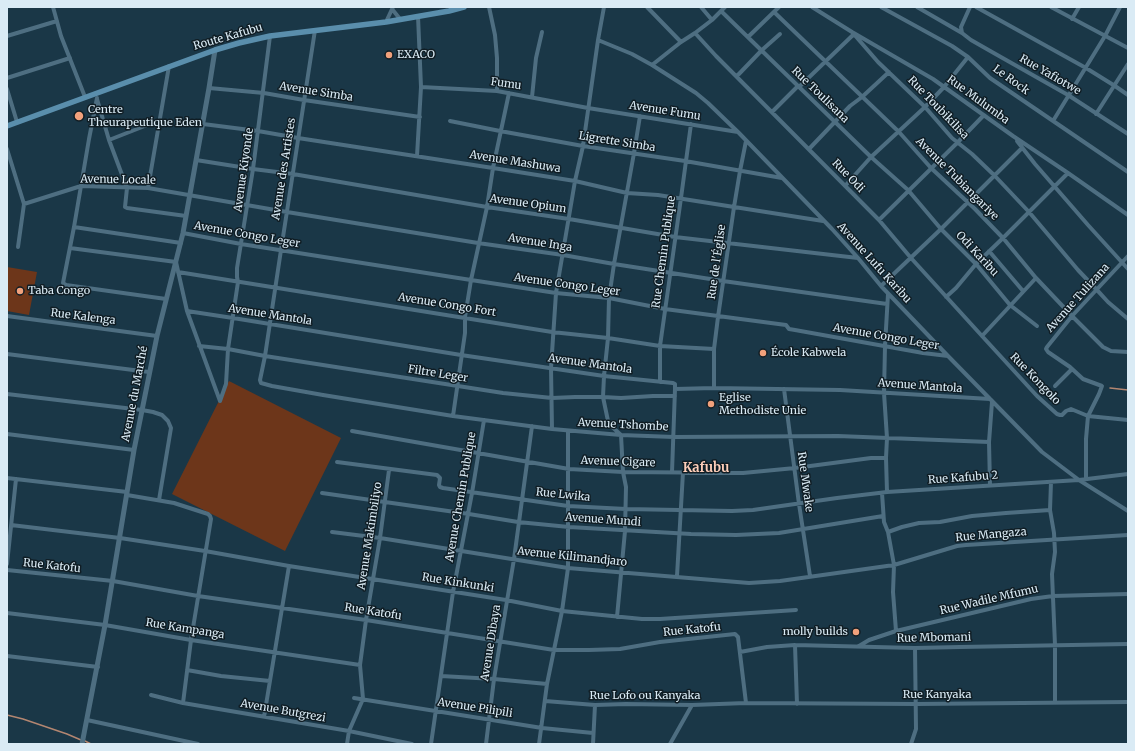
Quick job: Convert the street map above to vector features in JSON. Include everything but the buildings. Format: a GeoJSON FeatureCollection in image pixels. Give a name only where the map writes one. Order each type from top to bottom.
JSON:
{"type":"FeatureCollection","features":[{"type":"Feature","properties":{"kind":"main road","name":"Route Kafubu"},"geometry":{"type":"LineString","coordinates":[[7,126],[85,97],[97,96],[169,66],[215,50],[270,36],[400,20],[464,7]]}},
{"type":"Feature","properties":{"kind":"street"},"geometry":{"type":"LineString","coordinates":[[53,7],[85,97]]}},
{"type":"Feature","properties":{"kind":"street"},"geometry":{"type":"LineString","coordinates":[[489,7],[495,35],[497,91]]}},
{"type":"Feature","properties":{"kind":"street"},"geometry":{"type":"LineString","coordinates":[[552,429],[552,332],[556,293],[575,181],[583,146],[604,7]]}},
{"type":"Feature","properties":{"kind":"street"},"geometry":{"type":"LineString","coordinates":[[647,7],[681,42]]}},
{"type":"Feature","properties":{"kind":"street"},"geometry":{"type":"LineString","coordinates":[[701,7],[712,20]]}},
{"type":"Feature","properties":{"kind":"street"},"geometry":{"type":"LineString","coordinates":[[652,65],[712,20],[725,7]]}},
{"type":"Feature","properties":{"kind":"street"},"geometry":{"type":"LineString","coordinates":[[748,37],[779,7]]}},
{"type":"Feature","properties":{"kind":"street","name":"Rue Mulumba"},"geometry":{"type":"LineString","coordinates":[[812,7],[853,33],[934,79],[1013,136],[1128,215]]}},
{"type":"Feature","properties":{"kind":"street","name":"Le Rock"},"geometry":{"type":"LineString","coordinates":[[881,7],[952,46],[968,57],[990,78],[1128,172]]}},
{"type":"Feature","properties":{"kind":"street","name":"Rue Yafiotwe"},"geometry":{"type":"LineString","coordinates":[[917,7],[962,33],[970,40],[1068,95],[1128,134]]}},
{"type":"Feature","properties":{"kind":"street"},"geometry":{"type":"LineString","coordinates":[[962,33],[961,27],[970,7]]}},
{"type":"Feature","properties":{"kind":"street"},"geometry":{"type":"LineString","coordinates":[[976,7],[1086,68],[1128,95]]}},
{"type":"Feature","properties":{"kind":"street"},"geometry":{"type":"LineString","coordinates":[[1051,7],[1128,48]]}},
{"type":"Feature","properties":{"kind":"street"},"geometry":{"type":"LineString","coordinates":[[1072,19],[1078,7]]}},
{"type":"Feature","properties":{"kind":"street"},"geometry":{"type":"LineString","coordinates":[[1053,120],[1105,36],[1120,7]]}},
{"type":"Feature","properties":{"kind":"street"},"geometry":{"type":"LineString","coordinates":[[392,8],[400,20]]}},
{"type":"Feature","properties":{"kind":"street"},"geometry":{"type":"LineString","coordinates":[[386,22],[392,8]]}},
{"type":"Feature","properties":{"kind":"street","name":"Rue Toulisana"},"geometry":{"type":"LineString","coordinates":[[721,11],[908,190]]}},
{"type":"Feature","properties":{"kind":"street","name":"Avenue Tubiangariye"},"geometry":{"type":"LineString","coordinates":[[774,12],[899,132],[931,168],[968,202],[1003,238],[1036,278],[1104,347],[1111,351],[1128,352]]}},
{"type":"Feature","properties":{"kind":"street"},"geometry":{"type":"LineString","coordinates":[[417,156],[421,87],[418,16]]}},
{"type":"Feature","properties":{"kind":"street"},"geometry":{"type":"LineString","coordinates":[[7,36],[57,21]]}},
{"type":"Feature","properties":{"kind":"street","name":"Avenue des Artistes"},"geometry":{"type":"LineString","coordinates":[[260,382],[315,30]]}},
{"type":"Feature","properties":{"kind":"street"},"geometry":{"type":"LineString","coordinates":[[532,97],[536,58],[542,32]]}},
{"type":"Feature","properties":{"kind":"street","name":"Rue Odi"},"geometry":{"type":"LineString","coordinates":[[695,33],[878,220],[982,336]]}},
{"type":"Feature","properties":{"kind":"street"},"geometry":{"type":"LineString","coordinates":[[772,112],[853,33]]}},
{"type":"Feature","properties":{"kind":"street","name":"Rue Toubikilisa"},"geometry":{"type":"LineString","coordinates":[[853,33],[878,62],[925,107],[952,138],[972,154],[995,176],[1029,212],[1078,270],[1108,302],[1128,319]]}},
{"type":"Feature","properties":{"kind":"street"},"geometry":{"type":"LineString","coordinates":[[737,76],[780,34]]}},
{"type":"Feature","properties":{"kind":"street","name":"Avenue Kiyonde"},"geometry":{"type":"LineString","coordinates":[[199,346],[220,401],[226,384],[228,349],[238,282],[237,268],[254,169],[270,36]]}},
{"type":"Feature","properties":{"kind":"street","name":"Avenue Lufu Karibu"},"geometry":{"type":"LineString","coordinates":[[598,40],[632,54],[696,92],[746,140],[858,258],[888,294],[1042,452],[1079,480],[1128,511]]}},
{"type":"Feature","properties":{"kind":"street","name":"Avenue du Marché"},"geometry":{"type":"LineString","coordinates":[[82,744],[98,667],[134,450],[149,372],[181,243],[215,50]]}},
{"type":"Feature","properties":{"kind":"street"},"geometry":{"type":"LineString","coordinates":[[845,186],[890,139],[925,107],[944,87],[968,57]]}},
{"type":"Feature","properties":{"kind":"street"},"geometry":{"type":"LineString","coordinates":[[7,78],[70,58]]}},
{"type":"Feature","properties":{"kind":"street"},"geometry":{"type":"LineString","coordinates":[[1096,114],[1128,64]]}},
{"type":"Feature","properties":{"kind":"street"},"geometry":{"type":"LineString","coordinates":[[148,188],[169,66]]}},
{"type":"Feature","properties":{"kind":"street"},"geometry":{"type":"LineString","coordinates":[[809,149],[850,106],[889,72]]}},
{"type":"Feature","properties":{"kind":"street","name":"Fumu"},"geometry":{"type":"LineString","coordinates":[[421,87],[497,91],[588,108]]}},
{"type":"Feature","properties":{"kind":"street","name":"Avenue Simba"},"geometry":{"type":"LineString","coordinates":[[209,88],[264,93],[420,117]]}},
{"type":"Feature","properties":{"kind":"street"},"geometry":{"type":"LineString","coordinates":[[7,89],[18,122]]}},
{"type":"Feature","properties":{"kind":"street"},"geometry":{"type":"LineString","coordinates":[[454,416],[465,333],[465,317],[471,280],[500,131],[509,93]]}},
{"type":"Feature","properties":{"kind":"street"},"geometry":{"type":"LineString","coordinates":[[97,96],[109,140],[127,188],[125,206],[128,208],[186,216]]}},
{"type":"Feature","properties":{"kind":"street"},"geometry":{"type":"LineString","coordinates":[[97,96],[63,283],[166,299]]}},
{"type":"Feature","properties":{"kind":"street","name":"Avenue Fumu"},"geometry":{"type":"LineString","coordinates":[[588,108],[738,132]]}},
{"type":"Feature","properties":{"kind":"street"},"geometry":{"type":"LineString","coordinates":[[878,220],[984,115]]}},
{"type":"Feature","properties":{"kind":"street"},"geometry":{"type":"LineString","coordinates":[[617,617],[625,531],[626,486],[623,472],[621,435],[610,425],[608,421],[603,397],[608,338],[609,298],[640,116]]}},
{"type":"Feature","properties":{"kind":"street"},"geometry":{"type":"LineString","coordinates":[[109,140],[160,120]]}},
{"type":"Feature","properties":{"kind":"street","name":"Ligrette Simba"},"geometry":{"type":"LineString","coordinates":[[450,121],[583,146],[685,161],[782,178]]}},
{"type":"Feature","properties":{"kind":"street","name":"Avenue Mashuwa"},"geometry":{"type":"LineString","coordinates":[[203,124],[258,131],[575,181],[626,193],[681,198],[823,221]]}},
{"type":"Feature","properties":{"kind":"street","name":"Rue Chemin Publique"},"geometry":{"type":"LineString","coordinates":[[660,382],[660,346],[691,124]]}},
{"type":"Feature","properties":{"kind":"street"},"geometry":{"type":"LineString","coordinates":[[1013,136],[1035,164],[1128,269]]}},
{"type":"Feature","properties":{"kind":"street","name":"Rue de l'Église"},"geometry":{"type":"LineString","coordinates":[[714,388],[714,349],[718,317],[728,243],[746,140]]}},
{"type":"Feature","properties":{"kind":"street"},"geometry":{"type":"LineString","coordinates":[[881,286],[941,229],[1022,148]]}},
{"type":"Feature","properties":{"kind":"street"},"geometry":{"type":"LineString","coordinates":[[7,149],[24,204],[18,247]]}},
{"type":"Feature","properties":{"kind":"street","name":"Avenue Opium"},"geometry":{"type":"LineString","coordinates":[[196,160],[293,174],[675,237],[858,258]]}},
{"type":"Feature","properties":{"kind":"street"},"geometry":{"type":"LineString","coordinates":[[946,297],[956,288],[976,264],[1068,173]]}},
{"type":"Feature","properties":{"kind":"street","name":"Avenue Locale"},"geometry":{"type":"LineString","coordinates":[[24,204],[81,186],[148,188],[190,195]]}},
{"type":"Feature","properties":{"kind":"street","name":"Odi Karibu"},"geometry":{"type":"LineString","coordinates":[[908,190],[941,229],[976,264],[1010,305],[1036,326]]}},
{"type":"Feature","properties":{"kind":"street","name":"Avenue Inga"},"geometry":{"type":"LineString","coordinates":[[190,195],[478,243],[723,281],[887,304]]}},
{"type":"Feature","properties":{"kind":"street"},"geometry":{"type":"LineString","coordinates":[[74,227],[181,243]]}},
{"type":"Feature","properties":{"kind":"street","name":"Avenue Congo Leger"},"geometry":{"type":"LineString","coordinates":[[183,233],[241,244],[556,293],[609,298],[665,309],[786,325],[789,329],[948,356]]}},
{"type":"Feature","properties":{"kind":"street"},"geometry":{"type":"LineString","coordinates":[[70,248],[176,262],[187,311],[199,346]]}},
{"type":"Feature","properties":{"kind":"street"},"geometry":{"type":"LineString","coordinates":[[989,251],[1023,291]]}},
{"type":"Feature","properties":{"kind":"street","name":"Avenue Tulizana"},"geometry":{"type":"LineString","coordinates":[[1088,416],[1102,388],[1100,385],[1083,379],[1046,349],[1072,316],[1128,256]]}},
{"type":"Feature","properties":{"kind":"street","name":"Avenue Congo Fort"},"geometry":{"type":"LineString","coordinates":[[178,272],[552,332],[608,338],[660,346],[714,349]]}},
{"type":"Feature","properties":{"kind":"street"},"geometry":{"type":"LineString","coordinates":[[982,336],[1036,278]]}},
{"type":"Feature","properties":{"kind":"street"},"geometry":{"type":"LineString","coordinates":[[888,294],[884,392],[887,438],[883,516],[888,532],[894,565],[893,592],[896,631]]}},
{"type":"Feature","properties":{"kind":"street","name":"Avenue Mantola"},"geometry":{"type":"LineString","coordinates":[[187,311],[270,323],[461,355],[604,376],[674,383],[675,389],[714,388],[840,390],[884,392],[991,401]]}},
{"type":"Feature","properties":{"kind":"street","name":"Rue Kalenga"},"geometry":{"type":"LineString","coordinates":[[7,316],[158,336]]}},
{"type":"Feature","properties":{"kind":"street","name":"Rue Kongolo"},"geometry":{"type":"LineString","coordinates":[[982,336],[1037,396],[1057,414],[1062,415],[1066,410],[1071,409],[1088,416],[1128,420]]}},
{"type":"Feature","properties":{"kind":"street","name":"Filtre Leger"},"geometry":{"type":"LineString","coordinates":[[199,346],[228,349],[457,386],[552,398],[675,396]]}},
{"type":"Feature","properties":{"kind":"street"},"geometry":{"type":"LineString","coordinates":[[7,354],[149,372]]}},
{"type":"Feature","properties":{"kind":"street"},"geometry":{"type":"LineString","coordinates":[[1055,386],[1072,369]]}},
{"type":"Feature","properties":{"kind":"street","name":"Avenue Tshombe"},"geometry":{"type":"LineString","coordinates":[[260,382],[272,386],[323,395],[454,416],[568,431],[674,437],[818,436],[989,442]]}},
{"type":"Feature","properties":{"kind":"street"},"geometry":{"type":"LineString","coordinates":[[672,472],[675,389]]}},
{"type":"Feature","properties":{"kind":"street","name":"Rue Mwake"},"geometry":{"type":"LineString","coordinates":[[784,390],[810,576]]}},
{"type":"Feature","properties":{"kind":"street"},"geometry":{"type":"LineString","coordinates":[[7,394],[142,410],[162,415],[168,421],[171,428],[159,500]]}},
{"type":"Feature","properties":{"kind":"street"},"geometry":{"type":"LineString","coordinates":[[990,485],[989,442],[991,401]]}},
{"type":"Feature","properties":{"kind":"street"},"geometry":{"type":"LineString","coordinates":[[1086,479],[1086,439],[1088,416]]}},
{"type":"Feature","properties":{"kind":"street","name":"Avenue Chemin Publique"},"geometry":{"type":"LineString","coordinates":[[431,744],[453,592],[462,551],[484,420]]}},
{"type":"Feature","properties":{"kind":"street","name":"Avenue Dibaya"},"geometry":{"type":"LineString","coordinates":[[486,744],[494,679],[514,559],[532,426]]}},
{"type":"Feature","properties":{"kind":"street","name":"Avenue Cigare"},"geometry":{"type":"LineString","coordinates":[[352,431],[569,469],[623,472],[742,473],[871,458],[886,458]]}},
{"type":"Feature","properties":{"kind":"street"},"geometry":{"type":"LineString","coordinates":[[539,744],[547,684],[562,611],[568,568],[568,431]]}},
{"type":"Feature","properties":{"kind":"street"},"geometry":{"type":"LineString","coordinates":[[7,434],[134,450]]}},
{"type":"Feature","properties":{"kind":"street","name":"Rue Lwika"},"geometry":{"type":"LineString","coordinates":[[337,462],[389,470],[437,475],[440,478],[440,487],[472,493],[568,506],[626,509],[732,511],[754,510],[799,504]]}},
{"type":"Feature","properties":{"kind":"street","name":"Avenue Makimbiliyo"},"geometry":{"type":"LineString","coordinates":[[347,744],[349,732],[363,699],[360,665],[389,470]]}},
{"type":"Feature","properties":{"kind":"street"},"geometry":{"type":"LineString","coordinates":[[677,576],[683,472]]}},
{"type":"Feature","properties":{"kind":"street","name":"Rue Kafubu 2"},"geometry":{"type":"LineString","coordinates":[[799,504],[885,492],[1079,480],[1128,474]]}},
{"type":"Feature","properties":{"kind":"street"},"geometry":{"type":"LineString","coordinates":[[7,478],[127,494],[174,503],[210,516],[211,522],[191,640],[183,702]]}},
{"type":"Feature","properties":{"kind":"street"},"geometry":{"type":"LineString","coordinates":[[7,564],[16,480]]}},
{"type":"Feature","properties":{"kind":"street"},"geometry":{"type":"LineString","coordinates":[[1051,482],[1050,510],[1054,528],[1055,552],[1052,574],[1055,646],[1055,703]]}},
{"type":"Feature","properties":{"kind":"street","name":"Avenue Mundi"},"geometry":{"type":"LineString","coordinates":[[322,493],[518,522],[569,528],[625,531],[736,535],[779,533],[883,516]]}},
{"type":"Feature","properties":{"kind":"street"},"geometry":{"type":"LineString","coordinates":[[888,532],[902,527],[972,516],[1050,510]]}},
{"type":"Feature","properties":{"kind":"street","name":"Rue Kinkunki"},"geometry":{"type":"LineString","coordinates":[[11,525],[120,538],[506,600],[562,611],[617,617],[660,619],[796,610]]}},
{"type":"Feature","properties":{"kind":"street","name":"Avenue Kilimandjaro"},"geometry":{"type":"LineString","coordinates":[[332,532],[380,538],[568,568],[749,583],[780,581],[810,576]]}},
{"type":"Feature","properties":{"kind":"street","name":"Rue Mangaza"},"geometry":{"type":"LineString","coordinates":[[810,576],[894,565],[962,545],[1128,535]]}},
{"type":"Feature","properties":{"kind":"street"},"geometry":{"type":"LineString","coordinates":[[264,717],[289,566]]}},
{"type":"Feature","properties":{"kind":"street","name":"Rue Katofu"},"geometry":{"type":"LineString","coordinates":[[7,570],[113,581],[198,596],[366,620],[554,650],[620,649],[660,642],[735,634],[738,637],[740,652]]}},
{"type":"Feature","properties":{"kind":"street","name":"Rue Wadile Mfumu"},"geometry":{"type":"LineString","coordinates":[[859,646],[869,640],[896,631],[1031,599],[1053,596],[1128,594]]}},
{"type":"Feature","properties":{"kind":"street","name":"Rue Kampanga"},"geometry":{"type":"LineString","coordinates":[[7,613],[105,625],[191,640],[360,665]]}},
{"type":"Feature","properties":{"kind":"street","name":"Rue Mbomani"},"geometry":{"type":"LineString","coordinates":[[740,652],[767,647],[795,645],[915,648],[1128,644]]}},
{"type":"Feature","properties":{"kind":"street"},"geometry":{"type":"LineString","coordinates":[[795,645],[797,704]]}},
{"type":"Feature","properties":{"kind":"street"},"geometry":{"type":"LineString","coordinates":[[911,744],[916,729],[915,648]]}},
{"type":"Feature","properties":{"kind":"street"},"geometry":{"type":"LineString","coordinates":[[740,652],[746,703]]}},
{"type":"Feature","properties":{"kind":"street"},"geometry":{"type":"LineString","coordinates":[[7,656],[98,667]]}},
{"type":"Feature","properties":{"kind":"street"},"geometry":{"type":"LineString","coordinates":[[187,670],[221,676],[270,681]]}},
{"type":"Feature","properties":{"kind":"street"},"geometry":{"type":"LineString","coordinates":[[441,676],[547,684]]}},
{"type":"Feature","properties":{"kind":"street","name":"Avenue Butgrezi"},"geometry":{"type":"LineString","coordinates":[[151,695],[412,744]]}},
{"type":"Feature","properties":{"kind":"street","name":"Avenue Pilipili"},"geometry":{"type":"LineString","coordinates":[[354,698],[542,728],[593,734]]}},
{"type":"Feature","properties":{"kind":"street","name":"Rue Lofo ou Kanyaka"},"geometry":{"type":"LineString","coordinates":[[545,701],[595,705],[626,704],[692,706],[746,703]]}},
{"type":"Feature","properties":{"kind":"street","name":"Rue Kanyaka"},"geometry":{"type":"LineString","coordinates":[[746,703],[916,704],[1128,702]]}},
{"type":"Feature","properties":{"kind":"street"},"geometry":{"type":"LineString","coordinates":[[593,744],[595,705]]}},
{"type":"Feature","properties":{"kind":"street"},"geometry":{"type":"LineString","coordinates":[[670,744],[692,706]]}},
{"type":"Feature","properties":{"kind":"street"},"geometry":{"type":"LineString","coordinates":[[87,720],[178,742],[198,744]]}},
{"type":"Feature","properties":{"kind":"shaded area","name":"Taba Congo"},"geometry":{"type":"Polygon","coordinates":[[[7,267],[37,272],[29,315],[7,311],[7,267]]]}},
{"type":"Feature","properties":{"kind":"shaded area"},"geometry":{"type":"Polygon","coordinates":[[[229,381],[341,438],[285,551],[172,494],[229,381]]]}},
{"type":"Feature","properties":{"kind":"waterway"},"geometry":{"type":"LineString","coordinates":[[1110,388],[1128,390]]}},
{"type":"Feature","properties":{"kind":"waterway"},"geometry":{"type":"LineString","coordinates":[[7,715],[23,719],[81,740]]}},
{"type":"Feature","properties":{"kind":"waterway"},"geometry":{"type":"LineString","coordinates":[[85,741],[91,744]]}},
{"type":"Feature","properties":{"kind":"place","name":"EXACO"},"geometry":{"type":"Point","coordinates":[389,55]}},
{"type":"Feature","properties":{"kind":"place","name":"Centre Theurapeutique Eden"},"geometry":{"type":"Point","coordinates":[79,116]}},
{"type":"Feature","properties":{"kind":"place","name":"Taba Congo"},"geometry":{"type":"Point","coordinates":[20,291]}},
{"type":"Feature","properties":{"kind":"place","name":"École Kabwela"},"geometry":{"type":"Point","coordinates":[763,353]}},
{"type":"Feature","properties":{"kind":"place","name":"Eglise Methodiste Unie"},"geometry":{"type":"Point","coordinates":[711,404]}},
{"type":"Feature","properties":{"kind":"place","name":"molly builds"},"geometry":{"type":"Point","coordinates":[856,632]}},
{"type":"Feature","properties":{"kind":"district","name":"Kafubu"},"geometry":{"type":"Point","coordinates":[706,468]}}]}
